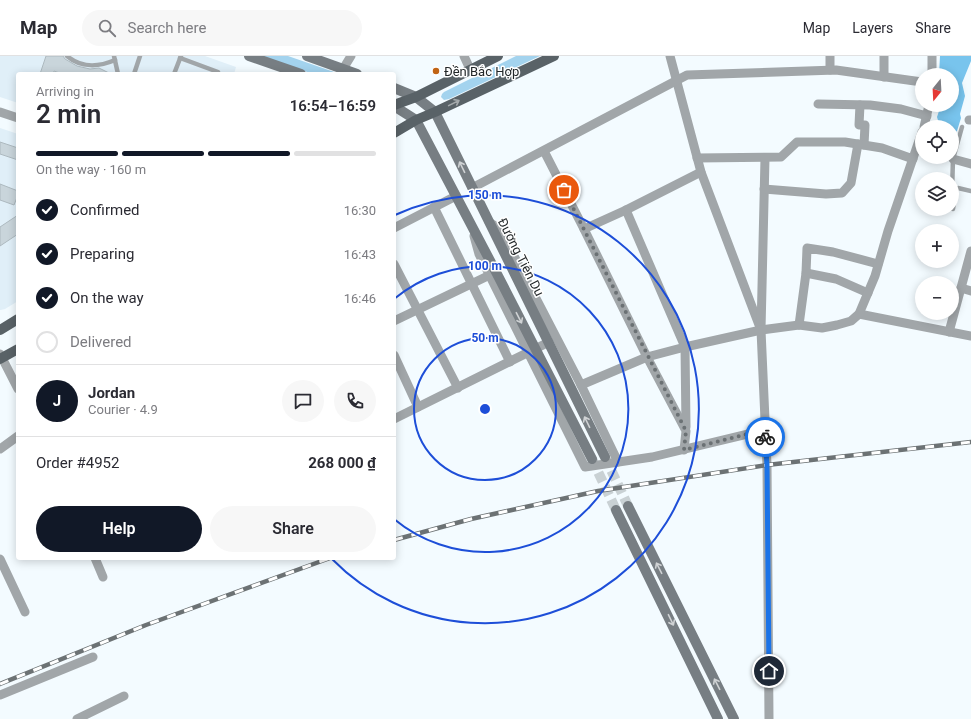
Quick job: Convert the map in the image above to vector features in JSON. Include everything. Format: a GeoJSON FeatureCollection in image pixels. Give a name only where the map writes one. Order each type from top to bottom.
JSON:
{"type":"FeatureCollection","features":[{"type":"Feature","properties":{"kind":"main road"},"geometry":{"type":"LineString","coordinates":[[249,56],[295,72]]}},
{"type":"Feature","properties":{"kind":"main road"},"geometry":{"type":"LineString","coordinates":[[307,56],[351,72]]}},
{"type":"Feature","properties":{"kind":"main road"},"geometry":{"type":"LineString","coordinates":[[396,105],[498,56]]}},
{"type":"Feature","properties":{"kind":"main road"},"geometry":{"type":"LineString","coordinates":[[396,132],[416,120],[554,56]]}},
{"type":"Feature","properties":{"kind":"main road","name":"Đường Tiên Du"},"geometry":{"type":"LineString","coordinates":[[396,89],[416,96],[435,112],[605,457]]}},
{"type":"Feature","properties":{"kind":"main road"},"geometry":{"type":"LineString","coordinates":[[396,107],[416,120],[473,230],[531,351],[592,459]]}},
{"type":"Feature","properties":{"kind":"main road"},"geometry":{"type":"LineString","coordinates":[[0,330],[16,320]]}},
{"type":"Feature","properties":{"kind":"main road"},"geometry":{"type":"LineString","coordinates":[[1,357],[16,350]]}},
{"type":"Feature","properties":{"kind":"main road"},"geometry":{"type":"LineString","coordinates":[[628,506],[734,719]]}},
{"type":"Feature","properties":{"kind":"main road"},"geometry":{"type":"LineString","coordinates":[[616,510],[718,719]]}},
{"type":"Feature","properties":{"kind":"street"},"geometry":{"type":"LineString","coordinates":[[343,69],[351,56]]}},
{"type":"Feature","properties":{"kind":"street"},"geometry":{"type":"LineString","coordinates":[[464,56],[470,69]]}},
{"type":"Feature","properties":{"kind":"street"},"geometry":{"type":"LineString","coordinates":[[670,56],[701,172],[761,330]]}},
{"type":"Feature","properties":{"kind":"street"},"geometry":{"type":"LineString","coordinates":[[830,56],[830,70]]}},
{"type":"Feature","properties":{"kind":"street"},"geometry":{"type":"LineString","coordinates":[[884,56],[884,77]]}},
{"type":"Feature","properties":{"kind":"street"},"geometry":{"type":"LineString","coordinates":[[932,56],[932,68]]}},
{"type":"Feature","properties":{"kind":"street"},"geometry":{"type":"LineString","coordinates":[[472,188],[687,75],[830,70],[915,81]]}},
{"type":"Feature","properties":{"kind":"street"},"geometry":{"type":"LineString","coordinates":[[818,104],[860,105],[901,110],[927,116]]}},
{"type":"Feature","properties":{"kind":"street"},"geometry":{"type":"LineString","coordinates":[[764,189],[826,194],[842,193],[851,183],[861,145],[865,125],[859,125],[860,105]]}},
{"type":"Feature","properties":{"kind":"street"},"geometry":{"type":"LineString","coordinates":[[0,112],[16,117]]}},
{"type":"Feature","properties":{"kind":"street"},"geometry":{"type":"LineString","coordinates":[[926,120],[928,112]]}},
{"type":"Feature","properties":{"kind":"street"},"geometry":{"type":"LineString","coordinates":[[697,158],[781,157],[797,142],[845,142],[882,148],[913,159]]}},
{"type":"Feature","properties":{"kind":"street"},"geometry":{"type":"LineString","coordinates":[[544,151],[584,228],[647,357],[686,431]]}},
{"type":"Feature","properties":{"kind":"street"},"geometry":{"type":"LineString","coordinates":[[581,385],[647,357],[685,347],[761,330],[799,325],[822,328],[851,320],[859,314],[868,293],[915,153]]}},
{"type":"Feature","properties":{"kind":"street"},"geometry":{"type":"LineString","coordinates":[[765,158],[761,330],[764,430],[767,465],[769,719]]}},
{"type":"Feature","properties":{"kind":"street"},"geometry":{"type":"LineString","coordinates":[[959,161],[971,164]]}},
{"type":"Feature","properties":{"kind":"street"},"geometry":{"type":"LineString","coordinates":[[584,228],[626,210],[701,172]]}},
{"type":"Feature","properties":{"kind":"street"},"geometry":{"type":"LineString","coordinates":[[396,227],[456,196]]}},
{"type":"Feature","properties":{"kind":"street"},"geometry":{"type":"LineString","coordinates":[[434,207],[510,362]]}},
{"type":"Feature","properties":{"kind":"street"},"geometry":{"type":"LineString","coordinates":[[626,210],[685,347],[686,431],[684,450]]}},
{"type":"Feature","properties":{"kind":"street"},"geometry":{"type":"LineString","coordinates":[[489,222],[500,229],[581,385],[618,462]]}},
{"type":"Feature","properties":{"kind":"street"},"geometry":{"type":"LineString","coordinates":[[799,325],[806,273],[807,248],[833,252],[878,264]]}},
{"type":"Feature","properties":{"kind":"street"},"geometry":{"type":"LineString","coordinates":[[949,332],[971,251]]}},
{"type":"Feature","properties":{"kind":"street"},"geometry":{"type":"LineString","coordinates":[[396,268],[458,388]]}},
{"type":"Feature","properties":{"kind":"street"},"geometry":{"type":"LineString","coordinates":[[806,273],[836,279],[868,293]]}},
{"type":"Feature","properties":{"kind":"street"},"geometry":{"type":"LineString","coordinates":[[396,320],[493,274]]}},
{"type":"Feature","properties":{"kind":"street"},"geometry":{"type":"LineString","coordinates":[[961,288],[971,291]]}},
{"type":"Feature","properties":{"kind":"street"},"geometry":{"type":"LineString","coordinates":[[859,314],[971,336]]}},
{"type":"Feature","properties":{"kind":"street"},"geometry":{"type":"LineString","coordinates":[[396,418],[549,342]]}},
{"type":"Feature","properties":{"kind":"street"},"geometry":{"type":"LineString","coordinates":[[531,351],[585,467],[652,457],[764,430]]}},
{"type":"Feature","properties":{"kind":"street"},"geometry":{"type":"LineString","coordinates":[[1,357],[16,385]]}},
{"type":"Feature","properties":{"kind":"street"},"geometry":{"type":"LineString","coordinates":[[397,369],[418,407]]}},
{"type":"Feature","properties":{"kind":"street"},"geometry":{"type":"LineString","coordinates":[[0,449],[16,437]]}},
{"type":"Feature","properties":{"kind":"street"},"geometry":{"type":"LineString","coordinates":[[0,560],[25,612]]}},
{"type":"Feature","properties":{"kind":"street"},"geometry":{"type":"LineString","coordinates":[[96,560],[103,577]]}},
{"type":"Feature","properties":{"kind":"street"},"geometry":{"type":"LineString","coordinates":[[0,695],[93,657]]}},
{"type":"Feature","properties":{"kind":"street"},"geometry":{"type":"LineString","coordinates":[[77,719],[124,696]]}},
{"type":"Feature","properties":{"kind":"lane"},"geometry":{"type":"LineString","coordinates":[[67,56],[72,60],[92,66],[104,64],[114,57],[118,72]]}},
{"type":"Feature","properties":{"kind":"lane"},"geometry":{"type":"LineString","coordinates":[[135,72],[140,56]]}},
{"type":"Feature","properties":{"kind":"lane"},"geometry":{"type":"LineString","coordinates":[[175,72],[180,57],[218,72]]}},
{"type":"Feature","properties":{"kind":"lane"},"geometry":{"type":"LineString","coordinates":[[959,138],[962,128]]}},
{"type":"Feature","properties":{"kind":"lane"},"geometry":{"type":"LineString","coordinates":[[959,188],[971,191]]}},
{"type":"Feature","properties":{"kind":"shaded area"},"geometry":{"type":"Polygon","coordinates":[[[0,56],[205,56],[236,67],[235,72],[16,72],[16,102],[0,97],[0,56]]]}},
{"type":"Feature","properties":{"kind":"shaded area"},"geometry":{"type":"Polygon","coordinates":[[[261,56],[288,56],[334,72],[307,72],[261,56]]]}},
{"type":"Feature","properties":{"kind":"shaded area"},"geometry":{"type":"Polygon","coordinates":[[[516,56],[540,56],[449,99],[444,100],[441,97],[444,92],[516,56]]]}},
{"type":"Feature","properties":{"kind":"shaded area"},"geometry":{"type":"Polygon","coordinates":[[[940,56],[971,56],[971,61],[962,83],[965,96],[959,124],[959,120],[938,120],[937,117],[939,112],[959,112],[959,68],[939,68],[940,56]]]}},
{"type":"Feature","properties":{"kind":"shaded area"},"geometry":{"type":"Polygon","coordinates":[[[0,128],[16,133],[16,302],[5,309],[0,310],[0,128]]]}},
{"type":"Feature","properties":{"kind":"building"},"geometry":{"type":"Polygon","coordinates":[[[46,56],[63,56],[65,59],[77,66],[90,69],[99,68],[107,72],[54,71],[41,72],[46,56]]]}},
{"type":"Feature","properties":{"kind":"building"},"geometry":{"type":"Polygon","coordinates":[[[0,142],[16,147],[16,159],[0,154],[0,142]]]}},
{"type":"Feature","properties":{"kind":"building"},"geometry":{"type":"Polygon","coordinates":[[[0,184],[16,190],[16,200],[14,205],[0,200],[0,184]]]}},
{"type":"Feature","properties":{"kind":"building"},"geometry":{"type":"Polygon","coordinates":[[[16,216],[16,235],[0,246],[0,227],[16,216]]]}},
{"type":"Feature","properties":{"kind":"tunnel"},"geometry":{"type":"LineString","coordinates":[[605,457],[628,506]]}},
{"type":"Feature","properties":{"kind":"tunnel"},"geometry":{"type":"LineString","coordinates":[[592,459],[616,510]]}},
{"type":"Feature","properties":{"kind":"railway"},"geometry":{"type":"LineString","coordinates":[[396,539],[471,519],[598,491],[767,465],[971,442]]}},
{"type":"Feature","properties":{"kind":"railway"},"geometry":{"type":"LineString","coordinates":[[0,684],[146,625],[325,560]]}},
{"type":"Feature","properties":{"kind":"way so far"},"geometry":{"type":"LineString","coordinates":[[564,190],[647,357],[686,431],[684,450],[764,430],[765,437]]}},
{"type":"Feature","properties":{"kind":"place","name":"Đền Bắc Hợp"},"geometry":{"type":"Point","coordinates":[436,71]}},
{"type":"Feature","properties":{"kind":"route"},"geometry":{"type":"LineString","coordinates":[[765,437],[767,465],[769,671]]}}]}
